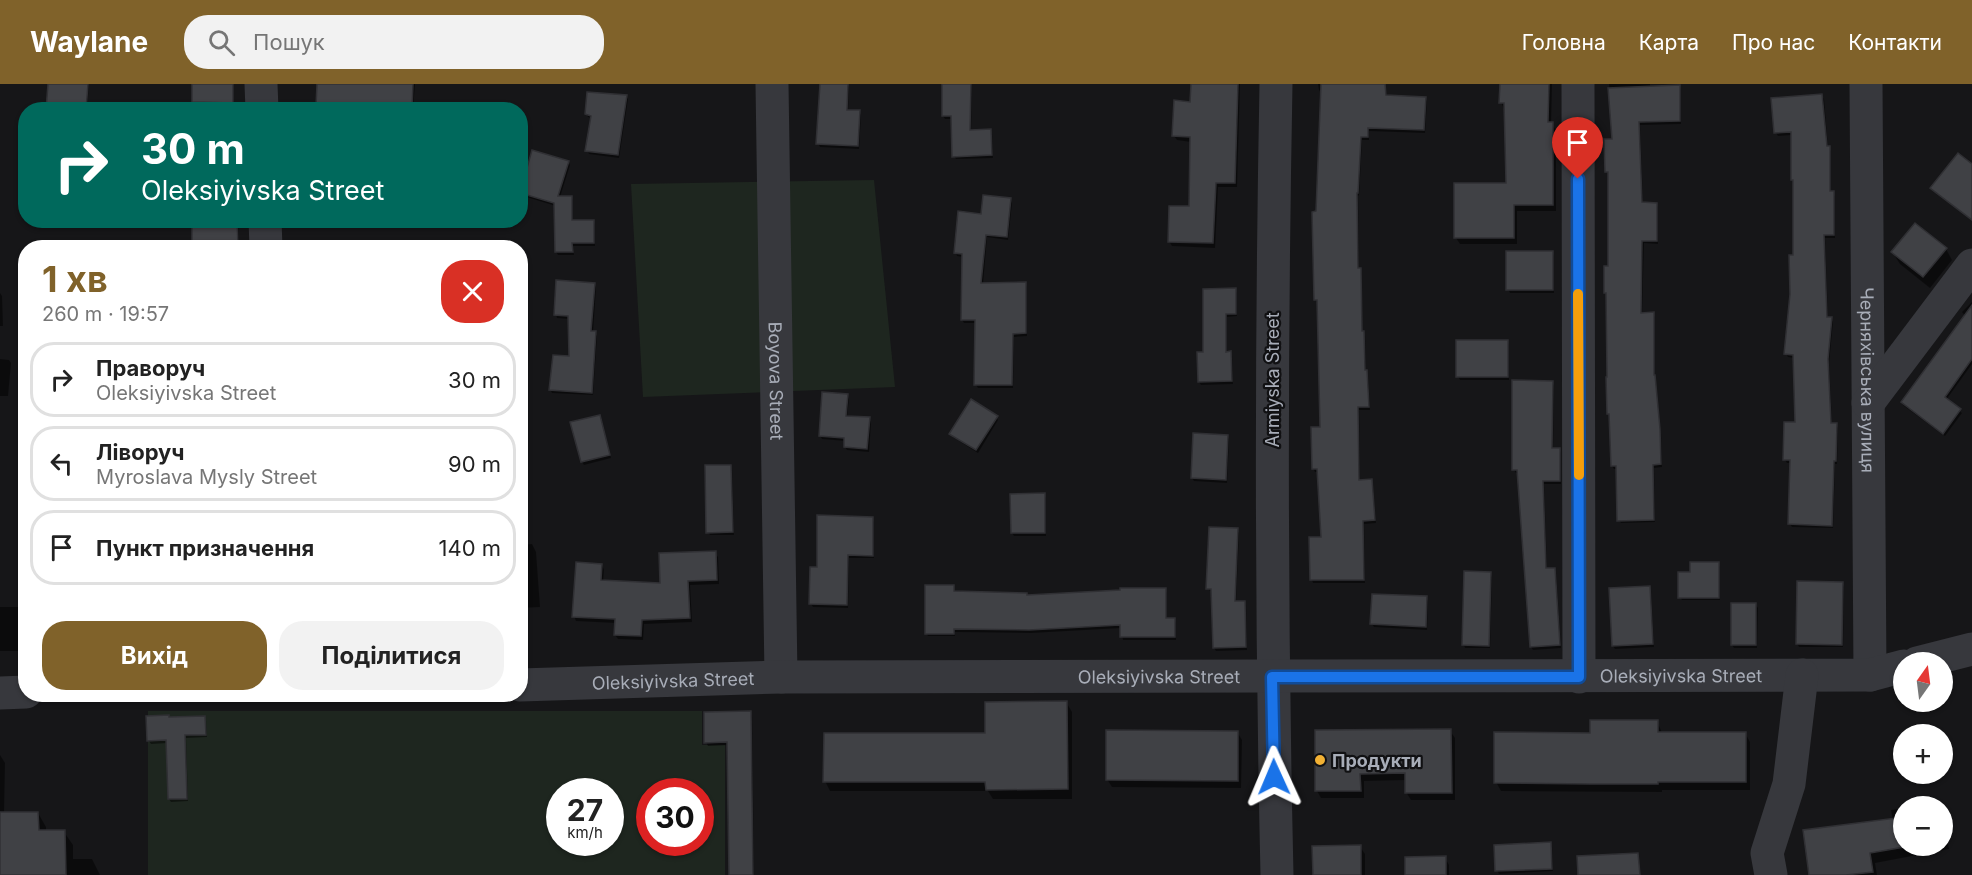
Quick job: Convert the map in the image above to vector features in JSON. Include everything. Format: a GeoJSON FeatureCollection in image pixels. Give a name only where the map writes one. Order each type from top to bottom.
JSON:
{"type":"FeatureCollection","features":[{"type":"Feature","properties":{"kind":"street"},"geometry":{"type":"LineString","coordinates":[[261,84],[262,102]]}},
{"type":"Feature","properties":{"kind":"street","name":"Boyova Street"},"geometry":{"type":"LineString","coordinates":[[772,84],[781,677]]}},
{"type":"Feature","properties":{"kind":"street","name":"Armiyska Street"},"geometry":{"type":"LineString","coordinates":[[1276,84],[1272,279],[1272,677],[1277,875]]}},
{"type":"Feature","properties":{"kind":"street"},"geometry":{"type":"LineString","coordinates":[[1578,84],[1579,677]]}},
{"type":"Feature","properties":{"kind":"street","name":"Черняхівська вулиця"},"geometry":{"type":"LineString","coordinates":[[1866,84],[1870,675]]}},
{"type":"Feature","properties":{"kind":"street"},"geometry":{"type":"LineString","coordinates":[[1868,403],[1972,265]]}},
{"type":"Feature","properties":{"kind":"street"},"geometry":{"type":"LineString","coordinates":[[1953,653],[1972,648]]}},
{"type":"Feature","properties":{"kind":"street","name":"Oleksiyivska Street"},"geometry":{"type":"LineString","coordinates":[[528,685],[781,677],[1870,675],[1893,669]]}},
{"type":"Feature","properties":{"kind":"street"},"geometry":{"type":"LineString","coordinates":[[1772,875],[1767,853],[1789,784],[1802,675]]}},
{"type":"Feature","properties":{"kind":"street"},"geometry":{"type":"LineString","coordinates":[[0,693],[18,692]]}},
{"type":"Feature","properties":{"kind":"shaded area"},"geometry":{"type":"Polygon","coordinates":[[[874,180],[895,387],[643,397],[631,184],[874,180]]]}},
{"type":"Feature","properties":{"kind":"shaded area"},"geometry":{"type":"Polygon","coordinates":[[[148,711],[702,711],[702,745],[725,745],[725,875],[148,875],[148,711]]]}},
{"type":"Feature","properties":{"kind":"building"},"geometry":{"type":"Polygon","coordinates":[[[48,84],[88,84],[87,102],[47,102],[48,84]]]}},
{"type":"Feature","properties":{"kind":"building"},"geometry":{"type":"Polygon","coordinates":[[[192,84],[233,84],[233,102],[192,102],[192,84]]]}},
{"type":"Feature","properties":{"kind":"building"},"geometry":{"type":"Polygon","coordinates":[[[317,84],[413,84],[412,102],[316,102],[317,84]]]}},
{"type":"Feature","properties":{"kind":"building"},"geometry":{"type":"Polygon","coordinates":[[[820,84],[848,84],[847,110],[860,110],[858,146],[816,144],[820,84]]]}},
{"type":"Feature","properties":{"kind":"building"},"geometry":{"type":"Polygon","coordinates":[[[942,84],[971,84],[970,130],[991,129],[992,155],[952,157],[951,116],[942,116],[942,84]]]}},
{"type":"Feature","properties":{"kind":"building"},"geometry":{"type":"Polygon","coordinates":[[[1191,84],[1238,84],[1235,183],[1216,183],[1213,243],[1168,242],[1169,206],[1189,206],[1190,137],[1172,136],[1174,100],[1190,102],[1191,84]]]}},
{"type":"Feature","properties":{"kind":"building"},"geometry":{"type":"Polygon","coordinates":[[[1321,84],[1385,84],[1386,95],[1426,97],[1424,130],[1368,128],[1368,137],[1361,137],[1357,193],[1358,268],[1361,268],[1362,331],[1364,331],[1369,407],[1358,407],[1359,480],[1372,479],[1375,520],[1363,521],[1364,580],[1310,580],[1309,537],[1321,537],[1317,469],[1312,469],[1311,427],[1320,427],[1312,212],[1316,211],[1321,84]]]}},
{"type":"Feature","properties":{"kind":"building"},"geometry":{"type":"Polygon","coordinates":[[[1500,84],[1549,84],[1548,122],[1553,122],[1553,205],[1514,205],[1514,238],[1454,238],[1454,183],[1506,183],[1504,103],[1499,103],[1500,84]]]}},
{"type":"Feature","properties":{"kind":"building"},"geometry":{"type":"Polygon","coordinates":[[[1680,85],[1680,121],[1639,122],[1642,202],[1657,203],[1657,241],[1642,241],[1641,313],[1654,312],[1654,375],[1661,464],[1653,465],[1654,520],[1617,521],[1616,466],[1611,466],[1609,414],[1607,414],[1606,293],[1604,293],[1604,266],[1608,266],[1608,172],[1605,172],[1604,139],[1612,139],[1608,88],[1680,85]]]}},
{"type":"Feature","properties":{"kind":"building"},"geometry":{"type":"Polygon","coordinates":[[[587,92],[627,95],[618,155],[585,151],[591,116],[585,114],[587,92]]]}},
{"type":"Feature","properties":{"kind":"building"},"geometry":{"type":"Polygon","coordinates":[[[1822,94],[1827,146],[1830,146],[1830,191],[1834,191],[1834,235],[1824,235],[1827,317],[1832,317],[1828,359],[1831,423],[1837,423],[1832,526],[1788,524],[1790,460],[1783,460],[1784,422],[1795,422],[1793,355],[1784,354],[1790,294],[1789,255],[1793,255],[1793,180],[1791,180],[1791,132],[1774,133],[1771,98],[1822,94]]]}},
{"type":"Feature","properties":{"kind":"building"},"geometry":{"type":"Polygon","coordinates":[[[532,150],[569,161],[558,196],[572,196],[572,220],[594,220],[594,243],[572,243],[573,252],[555,252],[554,203],[528,195],[528,164],[532,150]]]}},
{"type":"Feature","properties":{"kind":"building"},"geometry":{"type":"Polygon","coordinates":[[[1958,153],[1972,164],[1972,220],[1930,188],[1958,153]]]}},
{"type":"Feature","properties":{"kind":"building"},"geometry":{"type":"Polygon","coordinates":[[[983,195],[1011,198],[1007,237],[986,235],[981,283],[1026,282],[1026,333],[1013,334],[1012,385],[974,385],[975,320],[961,320],[962,254],[954,253],[958,211],[981,214],[983,195]]]}},
{"type":"Feature","properties":{"kind":"building"},"geometry":{"type":"Polygon","coordinates":[[[1915,223],[1947,248],[1923,277],[1891,252],[1915,223]]]}},
{"type":"Feature","properties":{"kind":"building"},"geometry":{"type":"Polygon","coordinates":[[[192,228],[237,228],[238,240],[192,240],[192,228]]]}},
{"type":"Feature","properties":{"kind":"building"},"geometry":{"type":"Polygon","coordinates":[[[1506,251],[1553,251],[1553,290],[1506,290],[1506,251]]]}},
{"type":"Feature","properties":{"kind":"building"},"geometry":{"type":"Polygon","coordinates":[[[556,280],[595,283],[591,331],[596,331],[592,393],[549,390],[553,355],[569,356],[568,316],[554,315],[556,280]]]}},
{"type":"Feature","properties":{"kind":"building"},"geometry":{"type":"Polygon","coordinates":[[[1236,288],[1236,314],[1226,314],[1226,352],[1231,351],[1232,381],[1198,382],[1197,352],[1203,352],[1203,289],[1236,288]]]}},
{"type":"Feature","properties":{"kind":"building"},"geometry":{"type":"Polygon","coordinates":[[[1972,305],[1972,359],[1945,397],[1961,409],[1943,434],[1901,402],[1972,305]]]}},
{"type":"Feature","properties":{"kind":"building"},"geometry":{"type":"Polygon","coordinates":[[[1456,340],[1508,340],[1508,377],[1456,377],[1456,340]]]}},
{"type":"Feature","properties":{"kind":"building"},"geometry":{"type":"Polygon","coordinates":[[[1512,380],[1553,381],[1552,448],[1560,448],[1560,481],[1543,481],[1546,568],[1555,568],[1560,645],[1530,647],[1517,470],[1512,470],[1512,380]]]}},
{"type":"Feature","properties":{"kind":"building"},"geometry":{"type":"Polygon","coordinates":[[[822,392],[848,394],[846,416],[870,417],[867,449],[844,447],[844,438],[819,436],[822,392]]]}},
{"type":"Feature","properties":{"kind":"building"},"geometry":{"type":"Polygon","coordinates":[[[971,399],[998,416],[976,450],[949,434],[971,399]]]}},
{"type":"Feature","properties":{"kind":"building"},"geometry":{"type":"Polygon","coordinates":[[[600,415],[610,455],[581,462],[570,422],[600,415]]]}},
{"type":"Feature","properties":{"kind":"building"},"geometry":{"type":"Polygon","coordinates":[[[1193,433],[1228,435],[1226,480],[1191,478],[1193,433]]]}},
{"type":"Feature","properties":{"kind":"building"},"geometry":{"type":"Polygon","coordinates":[[[705,465],[731,465],[733,532],[706,533],[705,465]]]}},
{"type":"Feature","properties":{"kind":"building"},"geometry":{"type":"Polygon","coordinates":[[[1045,493],[1045,533],[1011,533],[1010,494],[1045,493]]]}},
{"type":"Feature","properties":{"kind":"building"},"geometry":{"type":"Polygon","coordinates":[[[817,515],[873,517],[873,556],[848,555],[847,605],[809,604],[810,567],[817,567],[817,515]]]}},
{"type":"Feature","properties":{"kind":"building"},"geometry":{"type":"Polygon","coordinates":[[[1209,527],[1238,528],[1235,601],[1245,601],[1246,647],[1213,648],[1211,589],[1206,589],[1209,527]]]}},
{"type":"Feature","properties":{"kind":"building"},"geometry":{"type":"Polygon","coordinates":[[[716,551],[717,580],[688,581],[690,618],[642,620],[641,636],[614,635],[615,619],[572,617],[576,562],[602,564],[601,580],[660,583],[659,553],[716,551]]]}},
{"type":"Feature","properties":{"kind":"building"},"geometry":{"type":"Polygon","coordinates":[[[1690,562],[1719,562],[1719,598],[1678,598],[1678,572],[1690,572],[1690,562]]]}},
{"type":"Feature","properties":{"kind":"building"},"geometry":{"type":"Polygon","coordinates":[[[1464,571],[1491,572],[1489,646],[1462,645],[1464,571]]]}},
{"type":"Feature","properties":{"kind":"building"},"geometry":{"type":"Polygon","coordinates":[[[1797,581],[1843,582],[1842,645],[1796,644],[1797,581]]]}},
{"type":"Feature","properties":{"kind":"building"},"geometry":{"type":"Polygon","coordinates":[[[925,585],[954,585],[954,591],[1027,593],[1027,595],[1120,590],[1120,588],[1166,588],[1166,618],[1175,618],[1175,637],[1120,637],[1120,625],[1029,630],[954,629],[954,634],[925,634],[925,585]]]}},
{"type":"Feature","properties":{"kind":"building"},"geometry":{"type":"Polygon","coordinates":[[[1650,586],[1653,644],[1612,646],[1609,588],[1650,586]]]}},
{"type":"Feature","properties":{"kind":"building"},"geometry":{"type":"Polygon","coordinates":[[[1372,594],[1427,596],[1426,627],[1370,624],[1372,594]]]}},
{"type":"Feature","properties":{"kind":"building"},"geometry":{"type":"Polygon","coordinates":[[[1731,603],[1756,603],[1756,645],[1731,645],[1731,603]]]}},
{"type":"Feature","properties":{"kind":"building"},"geometry":{"type":"Polygon","coordinates":[[[1067,701],[1068,789],[986,790],[985,782],[823,782],[824,733],[985,733],[985,702],[1067,701]]]}},
{"type":"Feature","properties":{"kind":"building"},"geometry":{"type":"Polygon","coordinates":[[[751,711],[753,875],[729,875],[727,742],[704,743],[704,712],[751,711]]]}},
{"type":"Feature","properties":{"kind":"building"},"geometry":{"type":"Polygon","coordinates":[[[169,715],[169,717],[205,716],[206,735],[185,735],[187,799],[168,799],[166,740],[147,741],[146,716],[169,715]]]}},
{"type":"Feature","properties":{"kind":"building"},"geometry":{"type":"Polygon","coordinates":[[[1590,720],[1658,720],[1658,732],[1746,732],[1746,782],[1494,783],[1494,732],[1590,733],[1590,720]]]}},
{"type":"Feature","properties":{"kind":"building"},"geometry":{"type":"Polygon","coordinates":[[[1451,729],[1452,793],[1405,793],[1405,773],[1360,774],[1361,791],[1315,791],[1315,730],[1451,729]]]}},
{"type":"Feature","properties":{"kind":"building"},"geometry":{"type":"Polygon","coordinates":[[[1106,730],[1238,731],[1238,781],[1106,780],[1106,730]]]}},
{"type":"Feature","properties":{"kind":"building"},"geometry":{"type":"Polygon","coordinates":[[[0,812],[38,812],[39,830],[65,830],[66,875],[0,875],[0,812]]]}},
{"type":"Feature","properties":{"kind":"building"},"geometry":{"type":"Polygon","coordinates":[[[1893,818],[1893,849],[1870,853],[1873,872],[1809,875],[1803,830],[1893,818]]]}},
{"type":"Feature","properties":{"kind":"building"},"geometry":{"type":"Polygon","coordinates":[[[1551,842],[1552,869],[1495,871],[1494,845],[1551,842]]]}},
{"type":"Feature","properties":{"kind":"building"},"geometry":{"type":"Polygon","coordinates":[[[1361,845],[1361,875],[1313,875],[1312,846],[1361,845]]]}},
{"type":"Feature","properties":{"kind":"building"},"geometry":{"type":"Polygon","coordinates":[[[1638,853],[1640,875],[1578,875],[1577,856],[1638,853]]]}},
{"type":"Feature","properties":{"kind":"building"},"geometry":{"type":"Polygon","coordinates":[[[1446,856],[1446,875],[1405,875],[1405,857],[1446,856]]]}},
{"type":"Feature","properties":{"kind":"slow traffic"},"geometry":{"type":"LineString","coordinates":[[1578,294],[1579,475]]}},
{"type":"Feature","properties":{"kind":"place","name":"Продукти"},"geometry":{"type":"Point","coordinates":[1320,760]}},
{"type":"Feature","properties":{"kind":"route"},"geometry":{"type":"LineString","coordinates":[[1274,777],[1272,677],[1579,677],[1578,179]]}}]}
